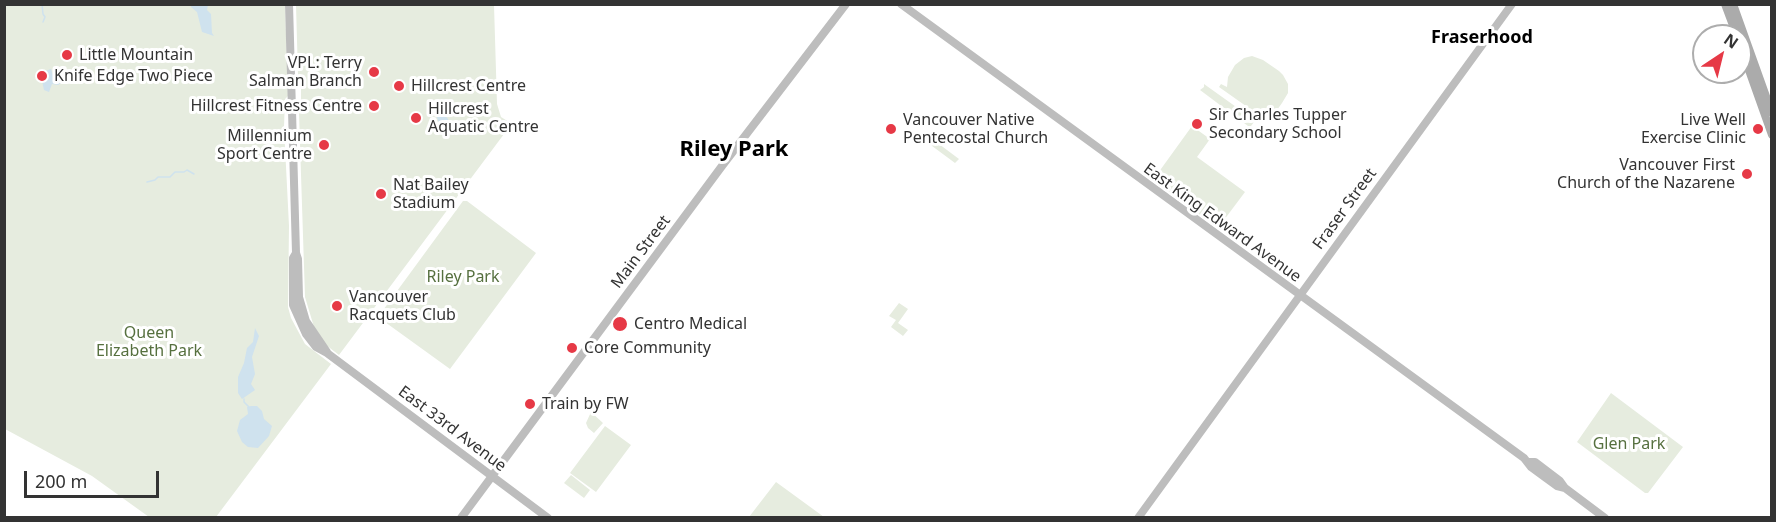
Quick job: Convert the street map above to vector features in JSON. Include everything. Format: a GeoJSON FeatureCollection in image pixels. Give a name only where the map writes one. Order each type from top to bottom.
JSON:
{"type":"FeatureCollection","features":[{"type":"Feature","properties":{"kind":"main road","name":"East 33rd Avenue"},"geometry":{"type":"LineString","coordinates":[[289,4],[296,253],[293,258],[292,280],[298,310],[310,340],[548,518]]}},
{"type":"Feature","properties":{"kind":"main road","name":"Main Street"},"geometry":{"type":"LineString","coordinates":[[461,518],[725,161],[846,4]]}},
{"type":"Feature","properties":{"kind":"main road","name":"East King Edward Avenue"},"geometry":{"type":"LineString","coordinates":[[900,4],[1529,462],[1535,462],[1605,518]]}},
{"type":"Feature","properties":{"kind":"main road","name":"Fraser Street"},"geometry":{"type":"LineString","coordinates":[[1137,518],[1512,4]]}},
{"type":"Feature","properties":{"kind":"main road"},"geometry":{"type":"LineString","coordinates":[[1725,4],[1732,24]]}},
{"type":"Feature","properties":{"kind":"main road"},"geometry":{"type":"LineString","coordinates":[[1733,4],[1772,113]]}},
{"type":"Feature","properties":{"kind":"main road"},"geometry":{"type":"LineString","coordinates":[[1752,79],[1772,135]]}},
{"type":"Feature","properties":{"kind":"green space","name":"Queen Elizabeth Park"},"geometry":{"type":"Polygon","coordinates":[[[5,5],[285,5],[288,96],[285,99],[284,127],[289,226],[288,307],[291,318],[305,344],[331,364],[216,517],[149,517],[92,476],[5,429],[5,5]]]}},
{"type":"Feature","properties":{"kind":"green space"},"geometry":{"type":"Polygon","coordinates":[[[296,5],[494,5],[497,104],[501,117],[509,122],[510,126],[339,355],[326,345],[314,327],[305,297],[299,113],[301,112],[301,83],[298,76],[296,5]]]}},
{"type":"Feature","properties":{"kind":"green space"},"geometry":{"type":"Polygon","coordinates":[[[1252,56],[1263,60],[1279,71],[1288,84],[1288,93],[1282,103],[1277,110],[1268,114],[1253,111],[1219,87],[1221,84],[1227,87],[1228,77],[1235,65],[1244,58],[1252,56]]]}},
{"type":"Feature","properties":{"kind":"green space"},"geometry":{"type":"Polygon","coordinates":[[[1204,84],[1253,119],[1251,126],[1200,90],[1204,84]]]}},
{"type":"Feature","properties":{"kind":"green space"},"geometry":{"type":"Polygon","coordinates":[[[1192,126],[1210,139],[1197,157],[1245,192],[1218,228],[1153,180],[1192,126]]]}},
{"type":"Feature","properties":{"kind":"green space"},"geometry":{"type":"Polygon","coordinates":[[[931,138],[959,159],[955,163],[928,143],[931,138]]]}},
{"type":"Feature","properties":{"kind":"green space","name":"Riley Park"},"geometry":{"type":"Polygon","coordinates":[[[463,201],[467,201],[536,253],[450,369],[378,317],[463,201]]]}},
{"type":"Feature","properties":{"kind":"green space"},"geometry":{"type":"Polygon","coordinates":[[[899,303],[908,309],[898,323],[908,330],[903,336],[891,327],[896,320],[889,316],[899,303]]]}},
{"type":"Feature","properties":{"kind":"green space","name":"Glen Park"},"geometry":{"type":"Polygon","coordinates":[[[1611,393],[1683,447],[1648,493],[1577,442],[1611,393]]]}},
{"type":"Feature","properties":{"kind":"green space"},"geometry":{"type":"Polygon","coordinates":[[[591,412],[603,423],[594,433],[586,423],[591,412]]]}},
{"type":"Feature","properties":{"kind":"green space"},"geometry":{"type":"Polygon","coordinates":[[[605,426],[631,445],[596,492],[570,473],[605,426]]]}},
{"type":"Feature","properties":{"kind":"green space"},"geometry":{"type":"Polygon","coordinates":[[[571,475],[590,490],[584,498],[564,483],[571,475]]]}},
{"type":"Feature","properties":{"kind":"green space"},"geometry":{"type":"Polygon","coordinates":[[[776,482],[824,517],[749,517],[776,482]]]}},
{"type":"Feature","properties":{"kind":"water"},"geometry":{"type":"Polygon","coordinates":[[[191,5],[208,5],[207,10],[211,14],[214,36],[202,32],[197,12],[191,5]]]}},
{"type":"Feature","properties":{"kind":"water"},"geometry":{"type":"Polygon","coordinates":[[[51,69],[53,75],[60,78],[61,83],[52,84],[49,92],[44,90],[42,81],[48,75],[45,71],[51,69]]]}},
{"type":"Feature","properties":{"kind":"water"},"geometry":{"type":"Polygon","coordinates":[[[439,112],[448,119],[450,125],[448,128],[439,129],[436,115],[439,112]]]}},
{"type":"Feature","properties":{"kind":"water"},"geometry":{"type":"Polygon","coordinates":[[[255,328],[259,336],[252,357],[255,374],[251,384],[255,390],[242,399],[238,393],[238,377],[247,348],[253,342],[255,328]]]}},
{"type":"Feature","properties":{"kind":"water"},"geometry":{"type":"Polygon","coordinates":[[[257,406],[262,411],[264,419],[272,426],[269,436],[258,448],[248,447],[242,442],[237,431],[240,420],[248,414],[247,407],[257,406]]]}},
{"type":"Feature","properties":{"kind":"waterway"},"geometry":{"type":"LineString","coordinates":[[42,4],[45,17],[43,22]]}},
{"type":"Feature","properties":{"kind":"waterway"},"geometry":{"type":"LineString","coordinates":[[147,182],[158,177],[170,177],[175,172],[187,170],[194,174]]}},
{"type":"Feature","properties":{"kind":"waterway"},"geometry":{"type":"LineString","coordinates":[[244,399],[249,407]]}},
{"type":"Feature","properties":{"kind":"place","name":"Little Mountain"},"geometry":{"type":"Point","coordinates":[67,55]}},
{"type":"Feature","properties":{"kind":"place","name":"VPL: Terry Salman Branch"},"geometry":{"type":"Point","coordinates":[374,72]}},
{"type":"Feature","properties":{"kind":"place","name":"Knife Edge Two Piece"},"geometry":{"type":"Point","coordinates":[42,76]}},
{"type":"Feature","properties":{"kind":"place","name":"Hillcrest Centre"},"geometry":{"type":"Point","coordinates":[399,86]}},
{"type":"Feature","properties":{"kind":"place","name":"Hillcrest Fitness Centre"},"geometry":{"type":"Point","coordinates":[374,106]}},
{"type":"Feature","properties":{"kind":"place","name":"Hillcrest Aquatic Centre"},"geometry":{"type":"Point","coordinates":[416,118]}},
{"type":"Feature","properties":{"kind":"place","name":"Sir Charles Tupper Secondary School"},"geometry":{"type":"Point","coordinates":[1197,124]}},
{"type":"Feature","properties":{"kind":"place","name":"Vancouver Native Pentecostal Church"},"geometry":{"type":"Point","coordinates":[891,129]}},
{"type":"Feature","properties":{"kind":"place","name":"Live Well Exercise Clinic"},"geometry":{"type":"Point","coordinates":[1758,129]}},
{"type":"Feature","properties":{"kind":"place","name":"Millennium Sport Centre"},"geometry":{"type":"Point","coordinates":[324,145]}},
{"type":"Feature","properties":{"kind":"place","name":"Vancouver First Church of the Nazarene"},"geometry":{"type":"Point","coordinates":[1747,174]}},
{"type":"Feature","properties":{"kind":"place","name":"Nat Bailey Stadium"},"geometry":{"type":"Point","coordinates":[381,194]}},
{"type":"Feature","properties":{"kind":"place","name":"Vancouver Racquets Club"},"geometry":{"type":"Point","coordinates":[337,306]}},
{"type":"Feature","properties":{"kind":"place","name":"Centro Medical"},"geometry":{"type":"Point","coordinates":[620,324]}},
{"type":"Feature","properties":{"kind":"place","name":"Core Community"},"geometry":{"type":"Point","coordinates":[572,348]}},
{"type":"Feature","properties":{"kind":"place","name":"Train by FW"},"geometry":{"type":"Point","coordinates":[530,404]}},
{"type":"Feature","properties":{"kind":"district","name":"Fraserhood"},"geometry":{"type":"Point","coordinates":[1482,38]}},
{"type":"Feature","properties":{"kind":"district","name":"Riley Park"},"geometry":{"type":"Point","coordinates":[734,150]}}]}
